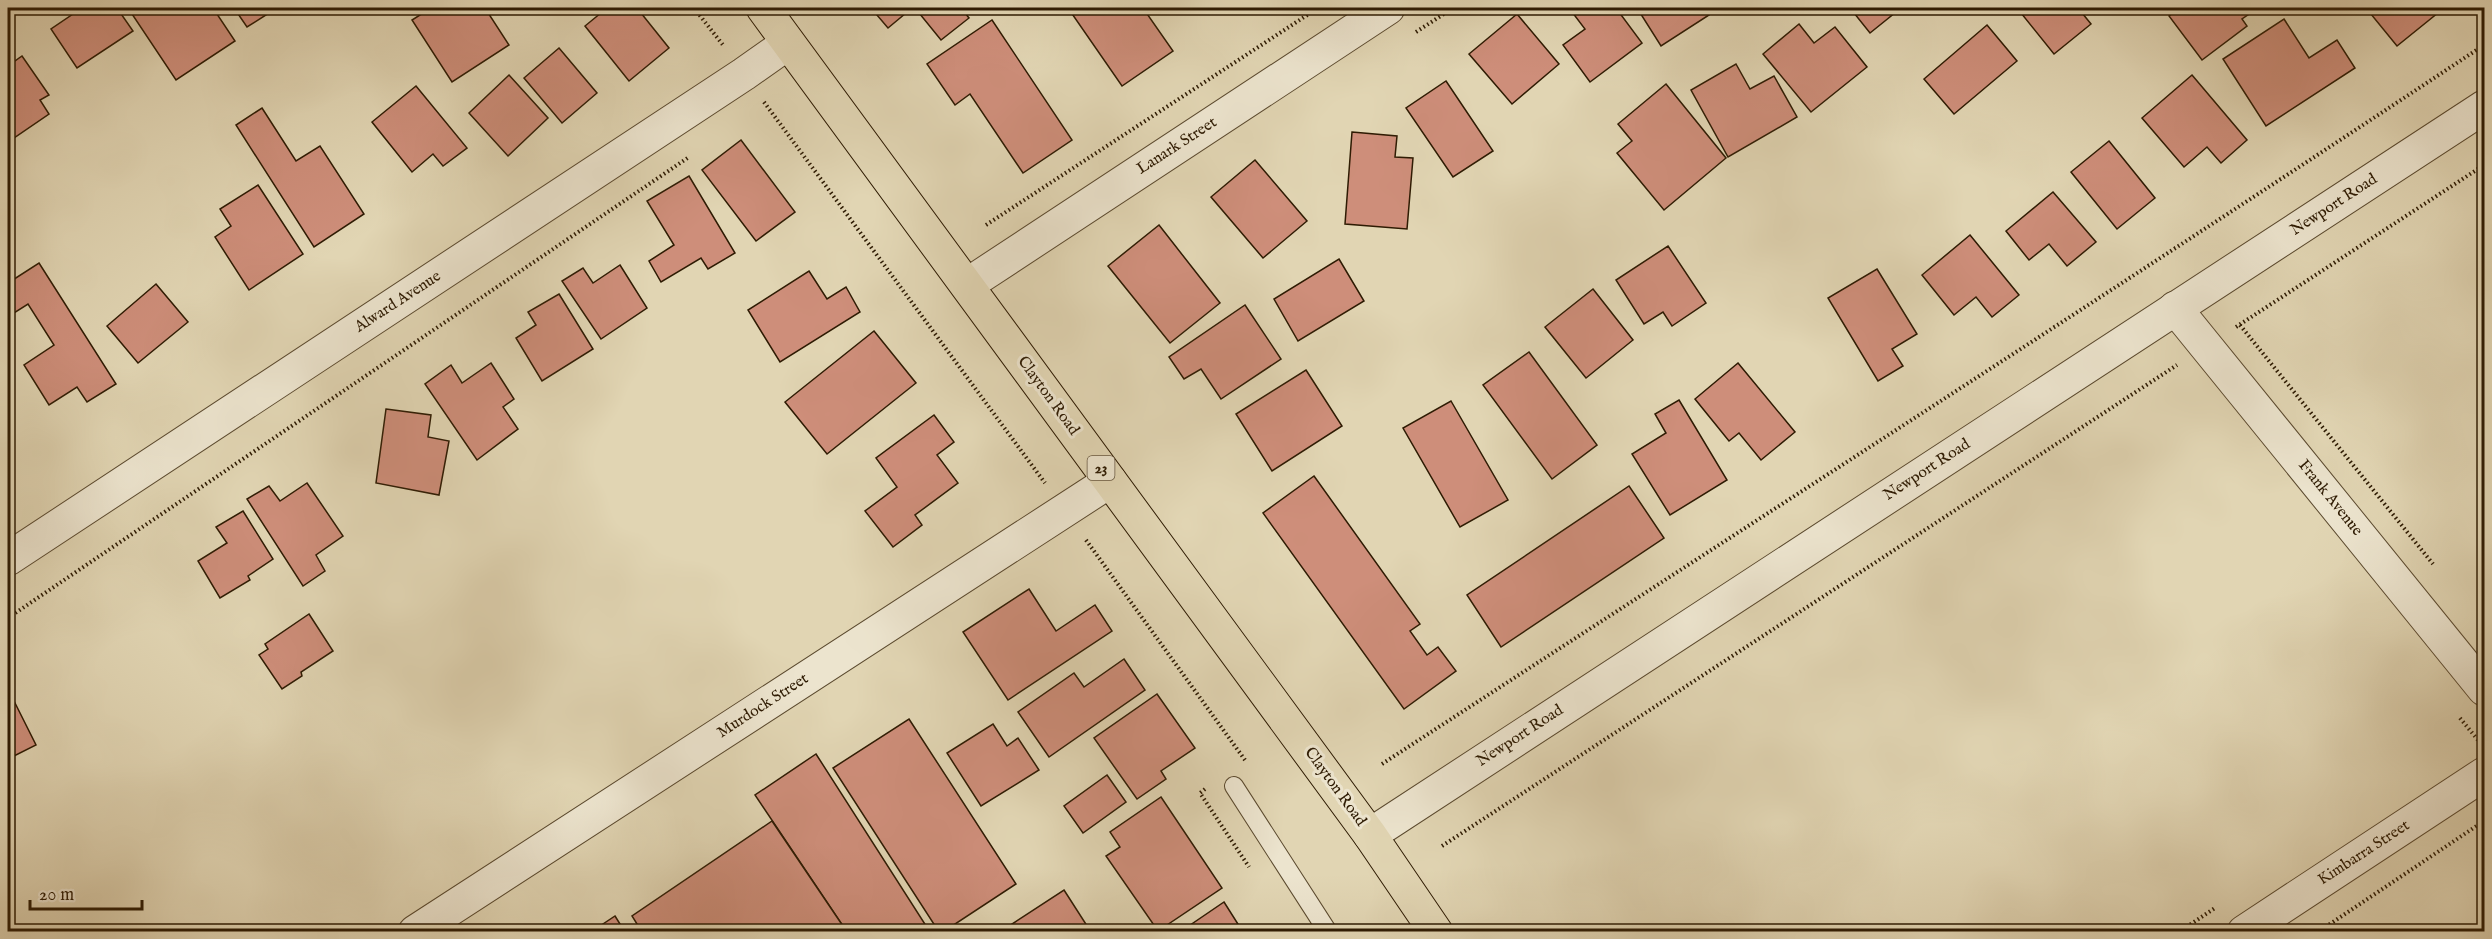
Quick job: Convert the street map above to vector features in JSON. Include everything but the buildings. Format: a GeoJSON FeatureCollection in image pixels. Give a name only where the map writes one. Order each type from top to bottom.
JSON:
{"type":"FeatureCollection","features":[{"type":"Feature","properties":{"kind":"main road","name":"Clayton Road"},"geometry":{"type":"LineString","coordinates":[[763,8],[1370,835],[1436,932]]}},
{"type":"Feature","properties":{"kind":"street","name":"Lanark Street"},"geometry":{"type":"LineString","coordinates":[[967,285],[1388,8]]}},
{"type":"Feature","properties":{"kind":"street","name":"Alward Avenue"},"geometry":{"type":"LineString","coordinates":[[8,559],[788,43]]}},
{"type":"Feature","properties":{"kind":"street","name":"Newport Road"},"geometry":{"type":"LineString","coordinates":[[1370,835],[2484,107]]}},
{"type":"Feature","properties":{"kind":"street","name":"Frank Avenue"},"geometry":{"type":"LineString","coordinates":[[2175,308],[2484,689]]}},
{"type":"Feature","properties":{"kind":"street","name":"Murdock Street"},"geometry":{"type":"LineString","coordinates":[[415,932],[1110,481]]}},
{"type":"Feature","properties":{"kind":"street","name":"Kimbarra Street"},"geometry":{"type":"LineString","coordinates":[[2244,932],[2484,774]]}},
{"type":"Feature","properties":{"kind":"lane"},"geometry":{"type":"LineString","coordinates":[[1236,777],[1328,932]]}},
{"type":"Feature","properties":{"kind":"path"},"geometry":{"type":"LineString","coordinates":[[694,8],[1065,510],[1247,762],[1236,777]]}},
{"type":"Feature","properties":{"kind":"path"},"geometry":{"type":"LineString","coordinates":[[986,225],[1318,8]]}},
{"type":"Feature","properties":{"kind":"path"},"geometry":{"type":"LineString","coordinates":[[1382,764],[2189,240],[2484,45]]}},
{"type":"Feature","properties":{"kind":"path"},"geometry":{"type":"LineString","coordinates":[[756,111],[766,105]]}},
{"type":"Feature","properties":{"kind":"path"},"geometry":{"type":"LineString","coordinates":[[8,618],[697,151]]}},
{"type":"Feature","properties":{"kind":"path"},"geometry":{"type":"LineString","coordinates":[[1442,846],[2484,165]]}},
{"type":"Feature","properties":{"kind":"path"},"geometry":{"type":"LineString","coordinates":[[2240,324],[2440,573]]}},
{"type":"Feature","properties":{"kind":"path"},"geometry":{"type":"LineString","coordinates":[[1210,787],[1200,793],[1252,872]]}},
{"type":"Feature","properties":{"kind":"path"},"geometry":{"type":"LineString","coordinates":[[2318,932],[2484,821]]}}]}
